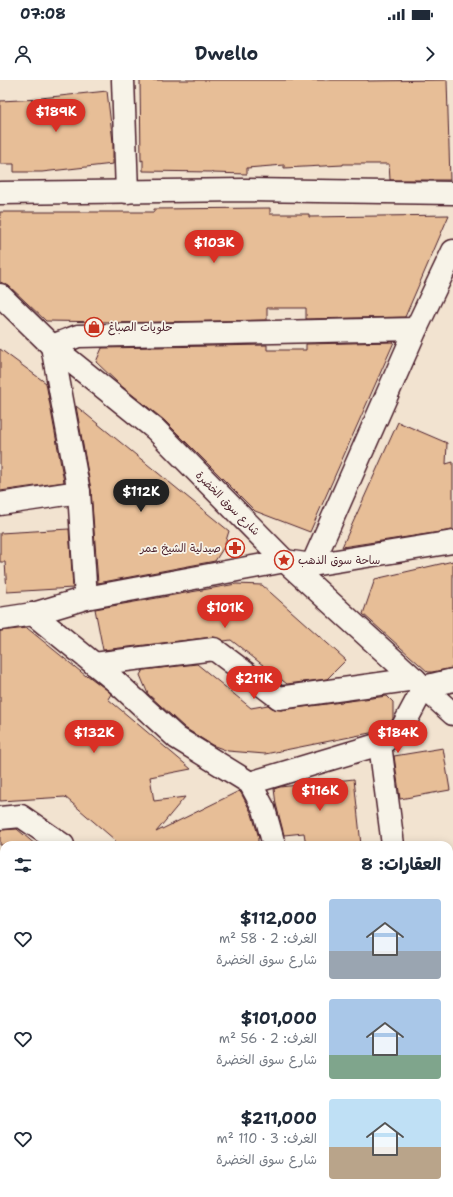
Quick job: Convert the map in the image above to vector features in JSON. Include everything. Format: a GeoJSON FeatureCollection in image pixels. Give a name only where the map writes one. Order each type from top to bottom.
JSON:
{"type":"FeatureCollection","features":[{"type":"Feature","properties":{"kind":"street"},"geometry":{"type":"LineString","coordinates":[[124,80],[126,192]]}},
{"type":"Feature","properties":{"kind":"street"},"geometry":{"type":"LineString","coordinates":[[0,193],[246,190],[453,193]]}},
{"type":"Feature","properties":{"kind":"street"},"geometry":{"type":"LineString","coordinates":[[312,564],[416,329],[453,251]]}},
{"type":"Feature","properties":{"kind":"street","name":"شارع سوق الخضرة"},"geometry":{"type":"LineString","coordinates":[[0,295],[52,346],[155,429],[285,561],[453,714]]}},
{"type":"Feature","properties":{"kind":"street"},"geometry":{"type":"LineString","coordinates":[[86,598],[79,492],[52,346],[78,336],[416,329]]}},
{"type":"Feature","properties":{"kind":"street"},"geometry":{"type":"LineString","coordinates":[[0,504],[79,492]]}},
{"type":"Feature","properties":{"kind":"street"},"geometry":{"type":"LineString","coordinates":[[0,619],[33,614],[86,598],[285,561],[312,564],[453,542]]}},
{"type":"Feature","properties":{"kind":"street"},"geometry":{"type":"LineString","coordinates":[[33,614],[114,680],[177,738],[250,783],[264,809],[273,841]]}},
{"type":"Feature","properties":{"kind":"street"},"geometry":{"type":"LineString","coordinates":[[94,664],[214,649],[279,698],[453,680]]}},
{"type":"Feature","properties":{"kind":"street"},"geometry":{"type":"LineString","coordinates":[[250,783],[380,744],[401,730],[419,683]]}},
{"type":"Feature","properties":{"kind":"street"},"geometry":{"type":"LineString","coordinates":[[380,744],[392,841]]}},
{"type":"Feature","properties":{"kind":"street"},"geometry":{"type":"LineString","coordinates":[[0,818],[22,816],[57,841]]}},
{"type":"Feature","properties":{"kind":"building"},"geometry":{"type":"Polygon","coordinates":[[[140,80],[447,80],[450,180],[390,180],[389,164],[343,164],[284,168],[284,165],[247,168],[247,174],[143,171],[143,160],[141,161],[140,80]]]}},
{"type":"Feature","properties":{"kind":"building"},"geometry":{"type":"Polygon","coordinates":[[[107,91],[113,142],[113,164],[42,172],[14,172],[14,164],[0,164],[0,101],[41,99],[107,91]]]}},
{"type":"Feature","properties":{"kind":"building"},"geometry":{"type":"Polygon","coordinates":[[[270,208],[270,214],[309,214],[309,217],[449,215],[405,317],[306,319],[306,308],[267,308],[267,320],[111,323],[112,322],[46,321],[9,286],[0,282],[0,212],[154,212],[154,209],[270,208]]]}},
{"type":"Feature","properties":{"kind":"building"},"geometry":{"type":"Polygon","coordinates":[[[394,342],[310,532],[255,511],[164,420],[119,384],[96,362],[102,348],[267,345],[267,350],[306,350],[306,344],[394,342]]]}},
{"type":"Feature","properties":{"kind":"building"},"geometry":{"type":"Polygon","coordinates":[[[0,349],[46,383],[64,482],[0,491],[0,349]]]}},
{"type":"Feature","properties":{"kind":"building"},"geometry":{"type":"Polygon","coordinates":[[[76,406],[229,531],[224,547],[215,561],[98,583],[91,490],[76,406]]]}},
{"type":"Feature","properties":{"kind":"building"},"geometry":{"type":"Polygon","coordinates":[[[398,422],[447,443],[446,464],[453,462],[453,530],[342,547],[398,422]]]}},
{"type":"Feature","properties":{"kind":"building"},"geometry":{"type":"Polygon","coordinates":[[[69,529],[73,588],[7,592],[5,562],[0,562],[0,533],[69,529]]]}},
{"type":"Feature","properties":{"kind":"building"},"geometry":{"type":"Polygon","coordinates":[[[453,561],[453,668],[428,672],[363,614],[375,579],[453,561]]]}},
{"type":"Feature","properties":{"kind":"building"},"geometry":{"type":"Polygon","coordinates":[[[236,584],[262,585],[346,660],[327,679],[287,684],[231,640],[224,641],[213,637],[103,650],[95,609],[236,584]]]}},
{"type":"Feature","properties":{"kind":"building"},"geometry":{"type":"Polygon","coordinates":[[[27,628],[86,676],[87,675],[107,690],[111,694],[108,699],[191,769],[150,777],[154,801],[185,797],[156,832],[239,791],[252,814],[259,838],[258,841],[115,841],[65,797],[0,801],[0,631],[27,628]]]}},
{"type":"Feature","properties":{"kind":"building"},"geometry":{"type":"Polygon","coordinates":[[[197,664],[251,708],[268,705],[272,708],[281,710],[387,696],[393,702],[393,719],[375,732],[265,754],[228,751],[212,745],[185,728],[148,694],[140,675],[143,670],[197,664]]]}},
{"type":"Feature","properties":{"kind":"building"},"geometry":{"type":"Polygon","coordinates":[[[443,748],[450,790],[400,799],[394,756],[443,748]]]}},
{"type":"Feature","properties":{"kind":"building"},"geometry":{"type":"Polygon","coordinates":[[[354,779],[361,841],[305,841],[304,833],[284,835],[276,804],[274,789],[280,787],[354,779]]]}},
{"type":"Feature","properties":{"kind":"building"},"geometry":{"type":"Polygon","coordinates":[[[17,829],[31,841],[0,841],[0,830],[17,829]]]}},
{"type":"Feature","properties":{"kind":"place","name":"حلويات الصباغ"},"geometry":{"type":"Point","coordinates":[94,327]}},
{"type":"Feature","properties":{"kind":"place","name":"صيدلية الشيخ عمر"},"geometry":{"type":"Point","coordinates":[235,548]}},
{"type":"Feature","properties":{"kind":"place","name":"ساحة سوق الذهب"},"geometry":{"type":"Point","coordinates":[284,560]}}]}
